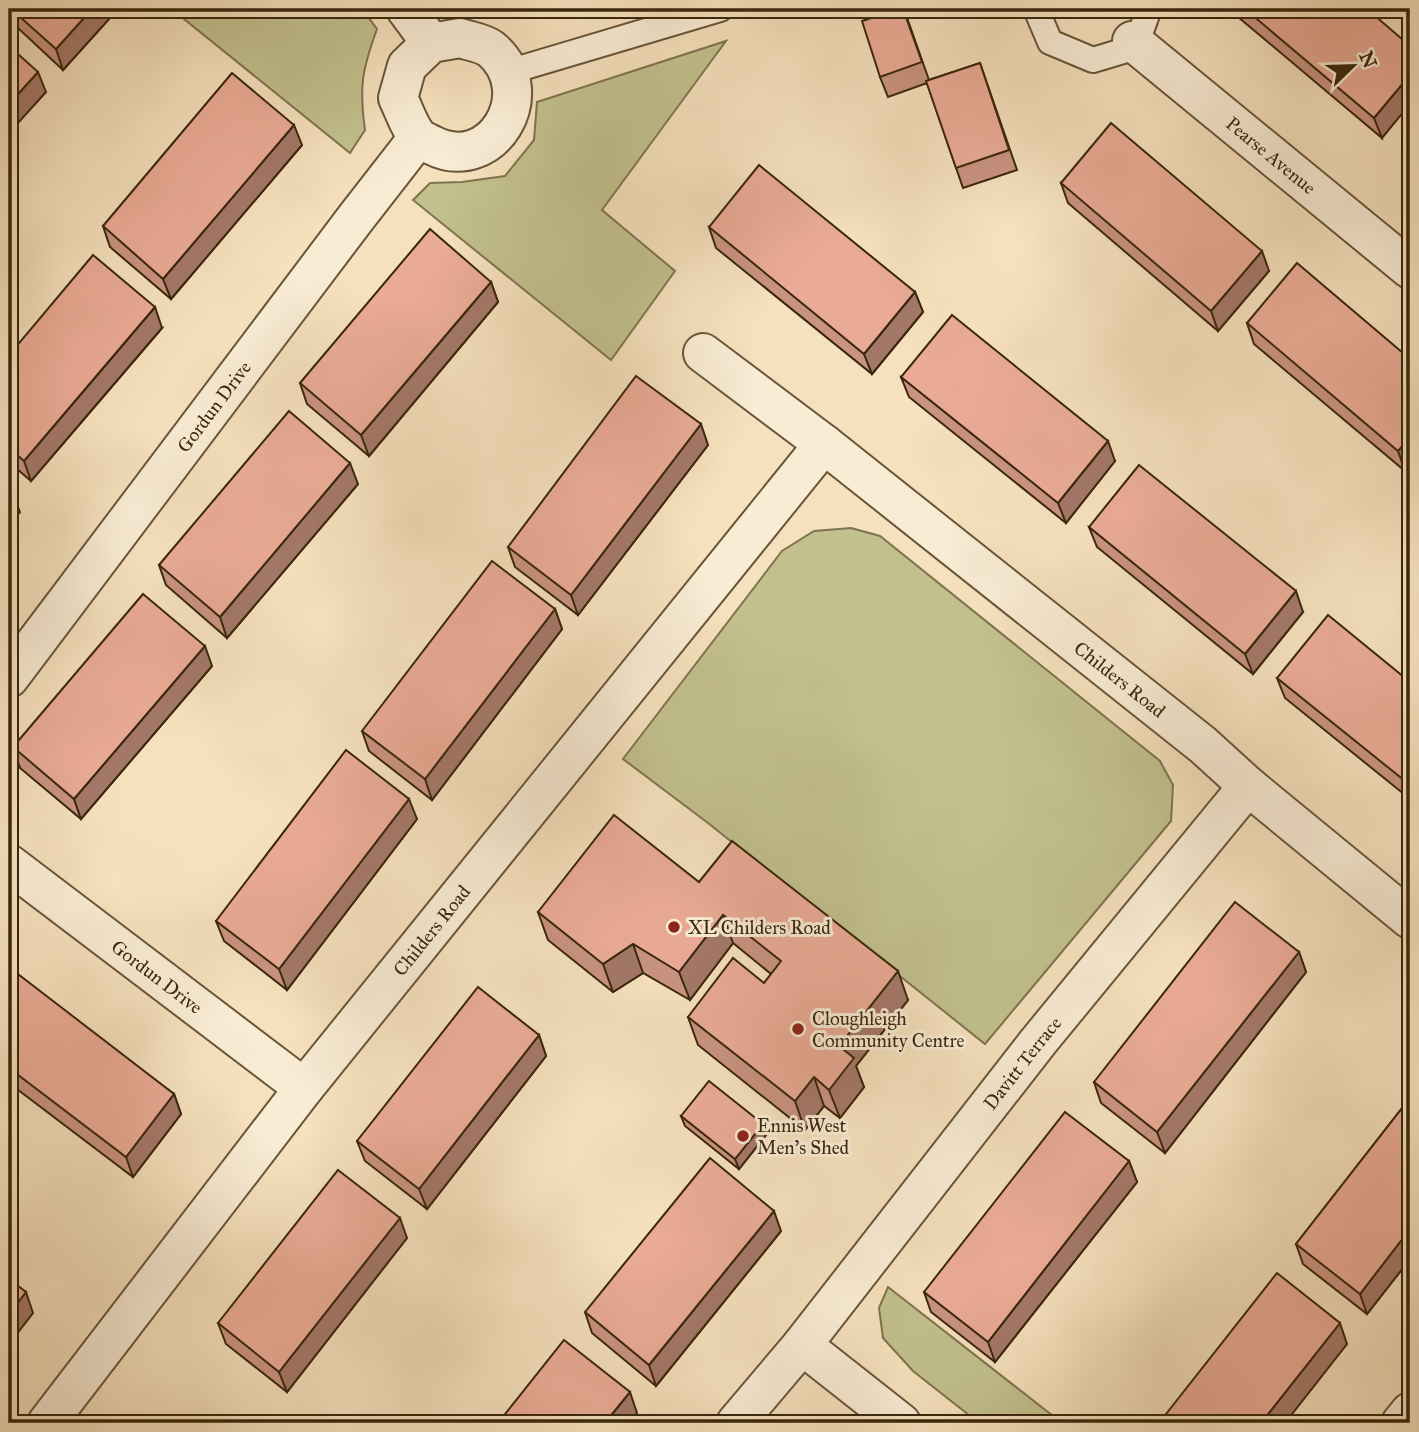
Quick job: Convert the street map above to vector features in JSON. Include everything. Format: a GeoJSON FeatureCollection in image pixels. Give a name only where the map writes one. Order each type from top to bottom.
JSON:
{"type":"FeatureCollection","features":[{"type":"Feature","properties":{"kind":"street"},"geometry":{"type":"LineString","coordinates":[[406,9],[431,43]]}},
{"type":"Feature","properties":{"kind":"street","name":"Pearse Avenue"},"geometry":{"type":"LineString","coordinates":[[1141,25],[1410,269]]}},
{"type":"Feature","properties":{"kind":"street"},"geometry":{"type":"LineString","coordinates":[[460,38],[490,48],[508,72],[513,103],[500,132],[475,150],[445,152],[418,138],[398,99],[407,66],[431,43],[460,38]]}},
{"type":"Feature","properties":{"kind":"street","name":"Gordun Drive"},"geometry":{"type":"LineString","coordinates":[[9,678],[418,138]]}},
{"type":"Feature","properties":{"kind":"street","name":"Childers Road"},"geometry":{"type":"LineString","coordinates":[[703,353],[824,444],[1203,745],[1248,786],[1410,919]]}},
{"type":"Feature","properties":{"kind":"street","name":"Childers Road"},"geometry":{"type":"LineString","coordinates":[[47,1423],[304,1088],[824,444]]}},
{"type":"Feature","properties":{"kind":"street","name":"Davitt Terrace"},"geometry":{"type":"LineString","coordinates":[[737,1423],[803,1345],[1038,1042],[1248,786]]}},
{"type":"Feature","properties":{"kind":"street","name":"Gordun Drive"},"geometry":{"type":"LineString","coordinates":[[9,864],[304,1088]]}},
{"type":"Feature","properties":{"kind":"street"},"geometry":{"type":"LineString","coordinates":[[803,1345],[901,1423]]}},
{"type":"Feature","properties":{"kind":"street"},"geometry":{"type":"LineString","coordinates":[[1401,1423],[1410,1412]]}},
{"type":"Feature","properties":{"kind":"lane"},"geometry":{"type":"LineString","coordinates":[[508,72],[720,9]]}},
{"type":"Feature","properties":{"kind":"lane"},"geometry":{"type":"LineString","coordinates":[[1036,9],[1050,42],[1093,60],[1123,51],[1141,25]]}},
{"type":"Feature","properties":{"kind":"shaded area"},"geometry":{"type":"Polygon","coordinates":[[[362,9],[377,29],[363,79],[365,130],[350,153],[174,11],[362,9]]]}},
{"type":"Feature","properties":{"kind":"shaded area"},"geometry":{"type":"Polygon","coordinates":[[[726,41],[602,210],[675,271],[611,360],[413,200],[430,183],[505,176],[534,140],[537,102],[726,41]]]}},
{"type":"Feature","properties":{"kind":"shaded area"},"geometry":{"type":"Polygon","coordinates":[[[851,528],[880,536],[1160,761],[1173,785],[1171,821],[985,1044],[708,823],[623,759],[782,551],[814,531],[851,528]]]}},
{"type":"Feature","properties":{"kind":"shaded area"},"geometry":{"type":"Polygon","coordinates":[[[888,1287],[1062,1423],[979,1423],[913,1371],[883,1338],[879,1308],[888,1287]]]}},
{"type":"Feature","properties":{"kind":"building"},"geometry":{"type":"Polygon","coordinates":[[[11,9],[92,9],[56,49],[11,9]]]}},
{"type":"Feature","properties":{"kind":"building"},"geometry":{"type":"Polygon","coordinates":[[[903,9],[922,62],[880,77],[862,21],[903,9]]]}},
{"type":"Feature","properties":{"kind":"building"},"geometry":{"type":"Polygon","coordinates":[[[1245,9],[1367,9],[1410,46],[1410,75],[1374,118],[1245,9]]]}},
{"type":"Feature","properties":{"kind":"building"},"geometry":{"type":"Polygon","coordinates":[[[9,46],[38,72],[9,104],[9,46]]]}},
{"type":"Feature","properties":{"kind":"building"},"geometry":{"type":"Polygon","coordinates":[[[980,63],[1009,150],[956,168],[926,81],[980,63]]]}},
{"type":"Feature","properties":{"kind":"building"},"geometry":{"type":"Polygon","coordinates":[[[232,73],[294,125],[163,279],[103,226],[232,73]]]}},
{"type":"Feature","properties":{"kind":"building"},"geometry":{"type":"Polygon","coordinates":[[[1111,123],[1262,251],[1211,311],[1061,183],[1111,123]]]}},
{"type":"Feature","properties":{"kind":"building"},"geometry":{"type":"Polygon","coordinates":[[[759,165],[915,292],[864,354],[709,227],[759,165]]]}},
{"type":"Feature","properties":{"kind":"building"},"geometry":{"type":"Polygon","coordinates":[[[430,229],[491,282],[361,435],[300,383],[430,229]]]}},
{"type":"Feature","properties":{"kind":"building"},"geometry":{"type":"Polygon","coordinates":[[[93,255],[155,307],[24,461],[9,448],[9,355],[93,255]]]}},
{"type":"Feature","properties":{"kind":"building"},"geometry":{"type":"Polygon","coordinates":[[[1297,263],[1410,359],[1410,436],[1398,451],[1247,323],[1297,263]]]}},
{"type":"Feature","properties":{"kind":"building"},"geometry":{"type":"Polygon","coordinates":[[[952,315],[1108,441],[1058,503],[901,377],[952,315]]]}},
{"type":"Feature","properties":{"kind":"building"},"geometry":{"type":"Polygon","coordinates":[[[636,376],[701,424],[571,595],[508,547],[636,376]]]}},
{"type":"Feature","properties":{"kind":"building"},"geometry":{"type":"Polygon","coordinates":[[[289,411],[350,463],[220,617],[159,565],[289,411]]]}},
{"type":"Feature","properties":{"kind":"building"},"geometry":{"type":"Polygon","coordinates":[[[1139,465],[1296,591],[1245,654],[1089,527],[1139,465]]]}},
{"type":"Feature","properties":{"kind":"building"},"geometry":{"type":"Polygon","coordinates":[[[492,561],[555,609],[425,779],[362,731],[492,561]]]}},
{"type":"Feature","properties":{"kind":"building"},"geometry":{"type":"Polygon","coordinates":[[[143,594],[205,646],[74,799],[13,747],[143,594]]]}},
{"type":"Feature","properties":{"kind":"building"},"geometry":{"type":"Polygon","coordinates":[[[1328,615],[1410,682],[1410,785],[1277,678],[1328,615]]]}},
{"type":"Feature","properties":{"kind":"building"},"geometry":{"type":"Polygon","coordinates":[[[346,750],[409,799],[279,969],[216,921],[346,750]]]}},
{"type":"Feature","properties":{"kind":"building"},"geometry":{"type":"Polygon","coordinates":[[[614,815],[699,882],[732,841],[898,971],[839,1046],[854,1058],[829,1090],[814,1077],[795,1101],[688,1017],[733,958],[764,983],[781,961],[723,915],[679,972],[633,944],[603,964],[538,912],[614,815]]]}},
{"type":"Feature","properties":{"kind":"building"},"geometry":{"type":"Polygon","coordinates":[[[1235,902],[1299,952],[1157,1132],[1094,1082],[1235,902]]]}},
{"type":"Feature","properties":{"kind":"building"},"geometry":{"type":"Polygon","coordinates":[[[14,971],[174,1094],[126,1157],[9,1068],[9,978],[14,971]]]}},
{"type":"Feature","properties":{"kind":"building"},"geometry":{"type":"Polygon","coordinates":[[[478,987],[539,1035],[419,1189],[357,1141],[478,987]]]}},
{"type":"Feature","properties":{"kind":"building"},"geometry":{"type":"Polygon","coordinates":[[[709,1081],[763,1124],[735,1159],[681,1116],[709,1081]]]}},
{"type":"Feature","properties":{"kind":"building"},"geometry":{"type":"Polygon","coordinates":[[[1410,1098],[1410,1229],[1360,1294],[1296,1244],[1410,1098]]]}},
{"type":"Feature","properties":{"kind":"building"},"geometry":{"type":"Polygon","coordinates":[[[1065,1112],[1129,1161],[988,1342],[924,1292],[1065,1112]]]}},
{"type":"Feature","properties":{"kind":"building"},"geometry":{"type":"Polygon","coordinates":[[[710,1158],[774,1211],[649,1365],[585,1312],[710,1158]]]}},
{"type":"Feature","properties":{"kind":"building"},"geometry":{"type":"Polygon","coordinates":[[[338,1170],[400,1218],[279,1372],[218,1323],[338,1170]]]}},
{"type":"Feature","properties":{"kind":"building"},"geometry":{"type":"Polygon","coordinates":[[[1277,1273],[1340,1323],[1261,1423],[1159,1423],[1277,1273]]]}},
{"type":"Feature","properties":{"kind":"building"},"geometry":{"type":"Polygon","coordinates":[[[9,1279],[26,1292],[9,1314],[9,1279]]]}},
{"type":"Feature","properties":{"kind":"building"},"geometry":{"type":"Polygon","coordinates":[[[564,1340],[630,1392],[605,1423],[498,1423],[564,1340]]]}},
{"type":"Feature","properties":{"kind":"place","name":"XL Childers Road"},"geometry":{"type":"Point","coordinates":[674,927]}},
{"type":"Feature","properties":{"kind":"place","name":"Cloughleigh Community Centre"},"geometry":{"type":"Point","coordinates":[798,1029]}},
{"type":"Feature","properties":{"kind":"place","name":"Ennis West Men's Shed"},"geometry":{"type":"Point","coordinates":[743,1136]}}]}
